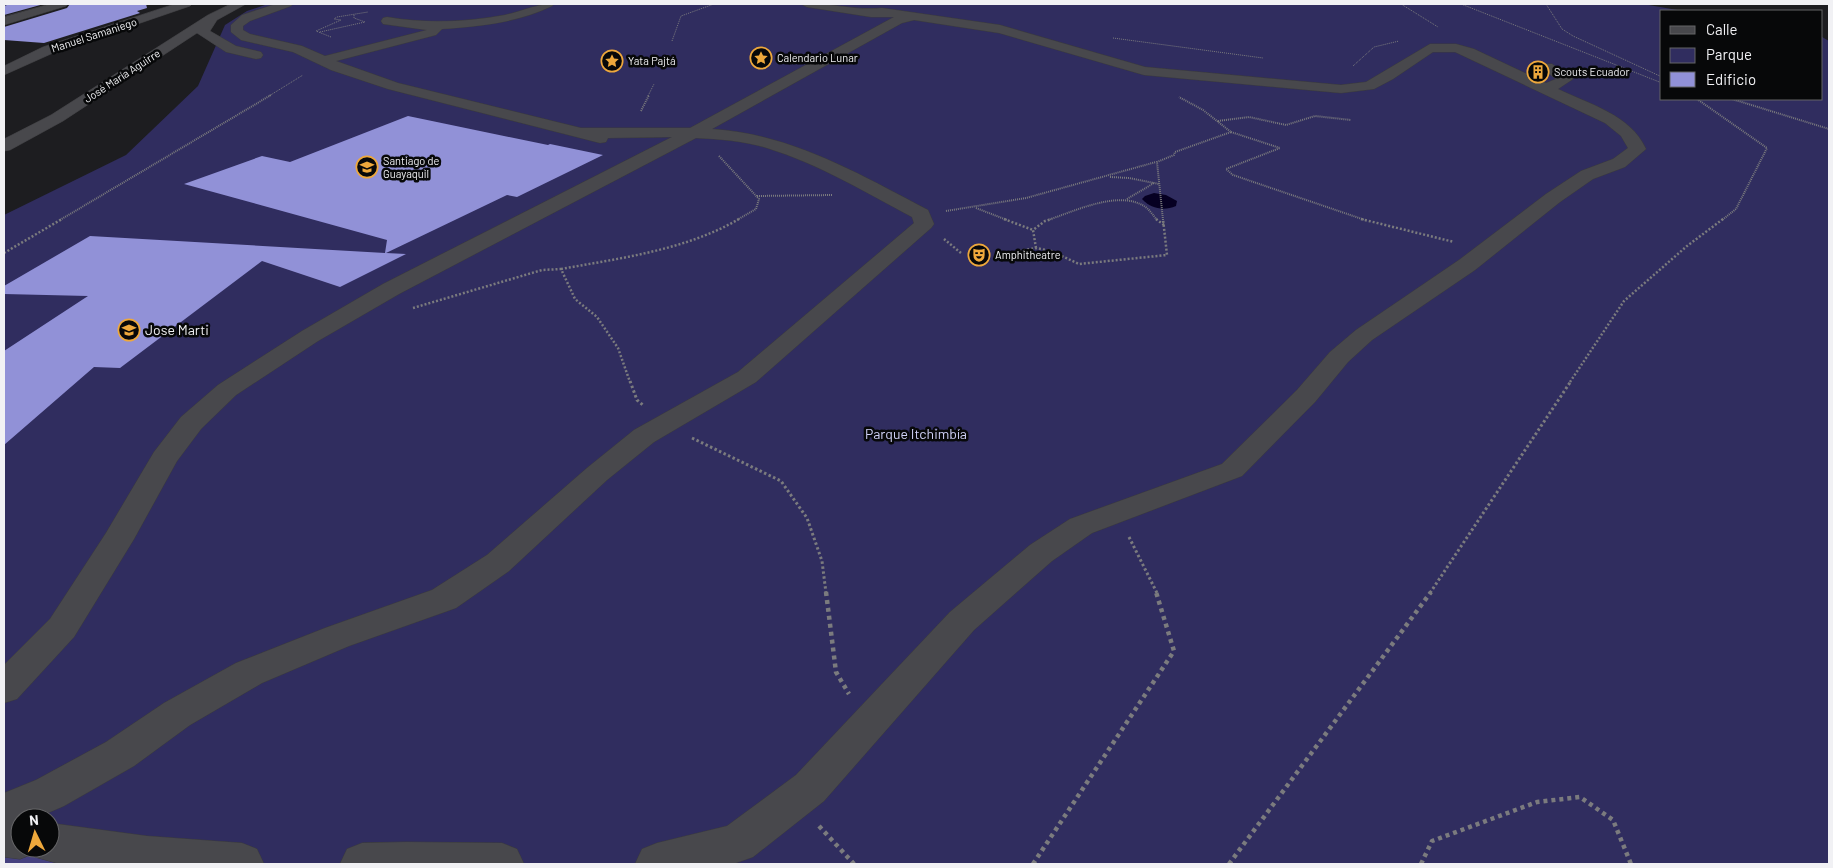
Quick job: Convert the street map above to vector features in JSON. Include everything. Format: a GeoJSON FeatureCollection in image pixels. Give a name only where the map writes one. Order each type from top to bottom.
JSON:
{"type":"FeatureCollection","features":[{"type":"Feature","properties":{"kind":"street"},"geometry":{"type":"LineString","coordinates":[[4,20],[52,4]]}},
{"type":"Feature","properties":{"kind":"street"},"geometry":{"type":"LineString","coordinates":[[4,20],[62,4]]}},
{"type":"Feature","properties":{"kind":"street","name":"Manuel Samaniego"},"geometry":{"type":"LineString","coordinates":[[4,70],[48,50],[186,4]]}},
{"type":"Feature","properties":{"kind":"street","name":"José María Aguirre"},"geometry":{"type":"LineString","coordinates":[[4,146],[57,118],[212,18],[240,4]]}},
{"type":"Feature","properties":{"kind":"street"},"geometry":{"type":"LineString","coordinates":[[287,4],[246,18],[237,25],[237,32],[246,37],[297,49],[336,67],[392,86],[582,132],[654,152]]}},
{"type":"Feature","properties":{"kind":"street"},"geometry":{"type":"LineString","coordinates":[[387,21],[410,25],[438,26],[477,22],[521,15],[548,4]]}},
{"type":"Feature","properties":{"kind":"street"},"geometry":{"type":"LineString","coordinates":[[657,864],[738,843],[810,788],[962,621],[1041,553],[1081,526],[1232,470],[1306,396],[1339,357],[1364,335],[1485,251],[1553,198],[1587,175],[1619,163],[1637,149],[1630,135],[1623,128],[1547,78],[1456,48],[1430,48],[1388,76],[1369,86],[1341,89],[1144,71],[1000,29],[923,13],[870,13],[807,4]]}},
{"type":"Feature","properties":{"kind":"street"},"geometry":{"type":"LineString","coordinates":[[831,4],[882,12]]}},
{"type":"Feature","properties":{"kind":"street"},"geometry":{"type":"LineString","coordinates":[[4,688],[62,628],[118,540],[164,458],[191,423],[227,390],[310,336],[391,289],[696,131],[898,20],[923,13]]}},
{"type":"Feature","properties":{"kind":"street"},"geometry":{"type":"LineString","coordinates":[[212,18],[203,32],[231,49],[302,64]]}},
{"type":"Feature","properties":{"kind":"street"},"geometry":{"type":"LineString","coordinates":[[324,60],[432,32],[438,26]]}},
{"type":"Feature","properties":{"kind":"street"},"geometry":{"type":"LineString","coordinates":[[4,812],[50,793],[76,779],[120,754],[177,714],[250,673],[337,636],[444,599],[498,564],[597,474],[644,436],[747,377],[860,276],[924,224],[921,214],[871,188],[796,152],[755,140],[696,131],[582,132]]}},
{"type":"Feature","properties":{"kind":"street"},"geometry":{"type":"LineString","coordinates":[[60,844],[147,856],[242,864]]}},
{"type":"Feature","properties":{"kind":"street"},"geometry":{"type":"LineString","coordinates":[[362,864],[406,862],[502,864]]}},
{"type":"Feature","properties":{"kind":"path"},"geometry":{"type":"LineString","coordinates":[[672,41],[681,16],[714,4]]}},
{"type":"Feature","properties":{"kind":"path"},"geometry":{"type":"LineString","coordinates":[[1401,4],[1438,26],[1439,29]]}},
{"type":"Feature","properties":{"kind":"path"},"geometry":{"type":"LineString","coordinates":[[1460,4],[1660,82]]}},
{"type":"Feature","properties":{"kind":"path"},"geometry":{"type":"LineString","coordinates":[[1546,4],[1562,29],[1573,36],[1660,76]]}},
{"type":"Feature","properties":{"kind":"path"},"geometry":{"type":"LineString","coordinates":[[319,32],[316,31],[341,20],[334,18],[349,14]]}},
{"type":"Feature","properties":{"kind":"path"},"geometry":{"type":"LineString","coordinates":[[319,32],[365,22],[354,18],[354,14]]}},
{"type":"Feature","properties":{"kind":"path"},"geometry":{"type":"LineString","coordinates":[[319,32],[326,35]]}},
{"type":"Feature","properties":{"kind":"path"},"geometry":{"type":"LineString","coordinates":[[1107,37],[1264,58]]}},
{"type":"Feature","properties":{"kind":"path"},"geometry":{"type":"LineString","coordinates":[[1351,68],[1374,47],[1405,39]]}},
{"type":"Feature","properties":{"kind":"path"},"geometry":{"type":"LineString","coordinates":[[4,253],[190,144],[303,74],[307,67],[302,64]]}},
{"type":"Feature","properties":{"kind":"path"},"geometry":{"type":"LineString","coordinates":[[1172,93],[1203,110],[1232,132],[1280,148],[1226,169],[1233,174],[1374,223],[1404,232],[1424,234],[1485,251]]}},
{"type":"Feature","properties":{"kind":"path"},"geometry":{"type":"LineString","coordinates":[[1229,864],[1416,614],[1624,300],[1687,246],[1736,209],[1768,148],[1698,100]]}},
{"type":"Feature","properties":{"kind":"path"},"geometry":{"type":"LineString","coordinates":[[1735,100],[1829,129]]}},
{"type":"Feature","properties":{"kind":"path"},"geometry":{"type":"LineString","coordinates":[[1218,122],[1249,117],[1286,125],[1315,116],[1351,120]]}},
{"type":"Feature","properties":{"kind":"path"},"geometry":{"type":"LineString","coordinates":[[405,310],[542,270],[562,269],[619,259],[673,245],[734,223],[756,209],[759,199],[696,131]]}},
{"type":"Feature","properties":{"kind":"path"},"geometry":{"type":"LineString","coordinates":[[921,214],[976,208],[1042,195],[1156,162],[1174,155],[1174,152],[1232,132]]}},
{"type":"Feature","properties":{"kind":"path"},"geometry":{"type":"LineString","coordinates":[[1007,260],[1014,252],[1036,248],[1051,251],[1079,264],[1166,254],[1156,162]]}},
{"type":"Feature","properties":{"kind":"path"},"geometry":{"type":"LineString","coordinates":[[1104,178],[1129,178],[1154,183],[1159,186]]}},
{"type":"Feature","properties":{"kind":"path"},"geometry":{"type":"LineString","coordinates":[[1127,200],[1154,183]]}},
{"type":"Feature","properties":{"kind":"path"},"geometry":{"type":"LineString","coordinates":[[756,196],[837,195],[860,192],[871,188]]}},
{"type":"Feature","properties":{"kind":"path"},"geometry":{"type":"LineString","coordinates":[[1033,230],[1045,220],[1114,199],[1127,200],[1142,205],[1148,209],[1155,220],[1164,224]]}},
{"type":"Feature","properties":{"kind":"path"},"geometry":{"type":"LineString","coordinates":[[976,208],[1033,230]]}},
{"type":"Feature","properties":{"kind":"path"},"geometry":{"type":"LineString","coordinates":[[1033,230],[1036,248]]}},
{"type":"Feature","properties":{"kind":"path"},"geometry":{"type":"LineString","coordinates":[[562,269],[575,299],[597,317],[618,348],[637,400],[665,425],[781,481],[806,518],[822,561],[836,672],[866,725]]}},
{"type":"Feature","properties":{"kind":"path"},"geometry":{"type":"LineString","coordinates":[[1033,864],[1174,651],[1166,616],[1155,589],[1133,544],[1115,514]]}},
{"type":"Feature","properties":{"kind":"path"},"geometry":{"type":"LineString","coordinates":[[1421,864],[1432,842],[1537,802],[1580,796],[1613,820],[1631,864]]}},
{"type":"Feature","properties":{"kind":"path"},"geometry":{"type":"LineString","coordinates":[[795,799],[854,864]]}},
{"type":"Feature","properties":{"kind":"green space","name":"Parque Itchimbía"},"geometry":{"type":"Polygon","coordinates":[[[268,4],[1643,4],[1677,10],[1660,10],[1660,100],[1823,100],[1823,38],[1829,41],[1829,864],[4,864],[4,215],[126,155],[198,86],[225,25],[247,11],[268,4]]]}},
{"type":"Feature","properties":{"kind":"shaded area"},"geometry":{"type":"Polygon","coordinates":[[[1154,193],[1166,195],[1177,201],[1176,206],[1158,208],[1149,205],[1142,199],[1154,193]]]}},
{"type":"Feature","properties":{"kind":"shaded area"},"geometry":{"type":"Polygon","coordinates":[[[92,849],[247,864],[4,864],[4,852],[10,852],[10,858],[60,858],[60,850],[92,849]]]}},
{"type":"Feature","properties":{"kind":"building"},"geometry":{"type":"Polygon","coordinates":[[[10,4],[44,4],[4,15],[4,6],[10,4]]]}},
{"type":"Feature","properties":{"kind":"building"},"geometry":{"type":"Polygon","coordinates":[[[70,4],[146,4],[147,8],[137,11],[140,13],[44,43],[4,40],[4,27],[67,8],[70,4]]]}},
{"type":"Feature","properties":{"kind":"building"},"geometry":{"type":"Polygon","coordinates":[[[408,116],[603,155],[517,197],[507,195],[386,253],[406,254],[340,287],[262,261],[120,368],[94,367],[4,445],[4,351],[88,296],[4,294],[4,286],[90,236],[385,253],[387,240],[184,184],[262,156],[290,162],[408,116]]]}},
{"type":"Feature","properties":{"kind":"place","name":"Calendario Lunar"},"geometry":{"type":"Point","coordinates":[761,58]}},
{"type":"Feature","properties":{"kind":"place","name":"Yata Pajtá"},"geometry":{"type":"Point","coordinates":[612,61]}},
{"type":"Feature","properties":{"kind":"place","name":"Scouts Ecuador"},"geometry":{"type":"Point","coordinates":[1538,72]}},
{"type":"Feature","properties":{"kind":"place","name":"Santiago de Guayaquil"},"geometry":{"type":"Point","coordinates":[367,167]}},
{"type":"Feature","properties":{"kind":"place","name":"Amphitheatre"},"geometry":{"type":"Point","coordinates":[979,255]}},
{"type":"Feature","properties":{"kind":"place","name":"Jose Marti"},"geometry":{"type":"Point","coordinates":[129,330]}}]}
